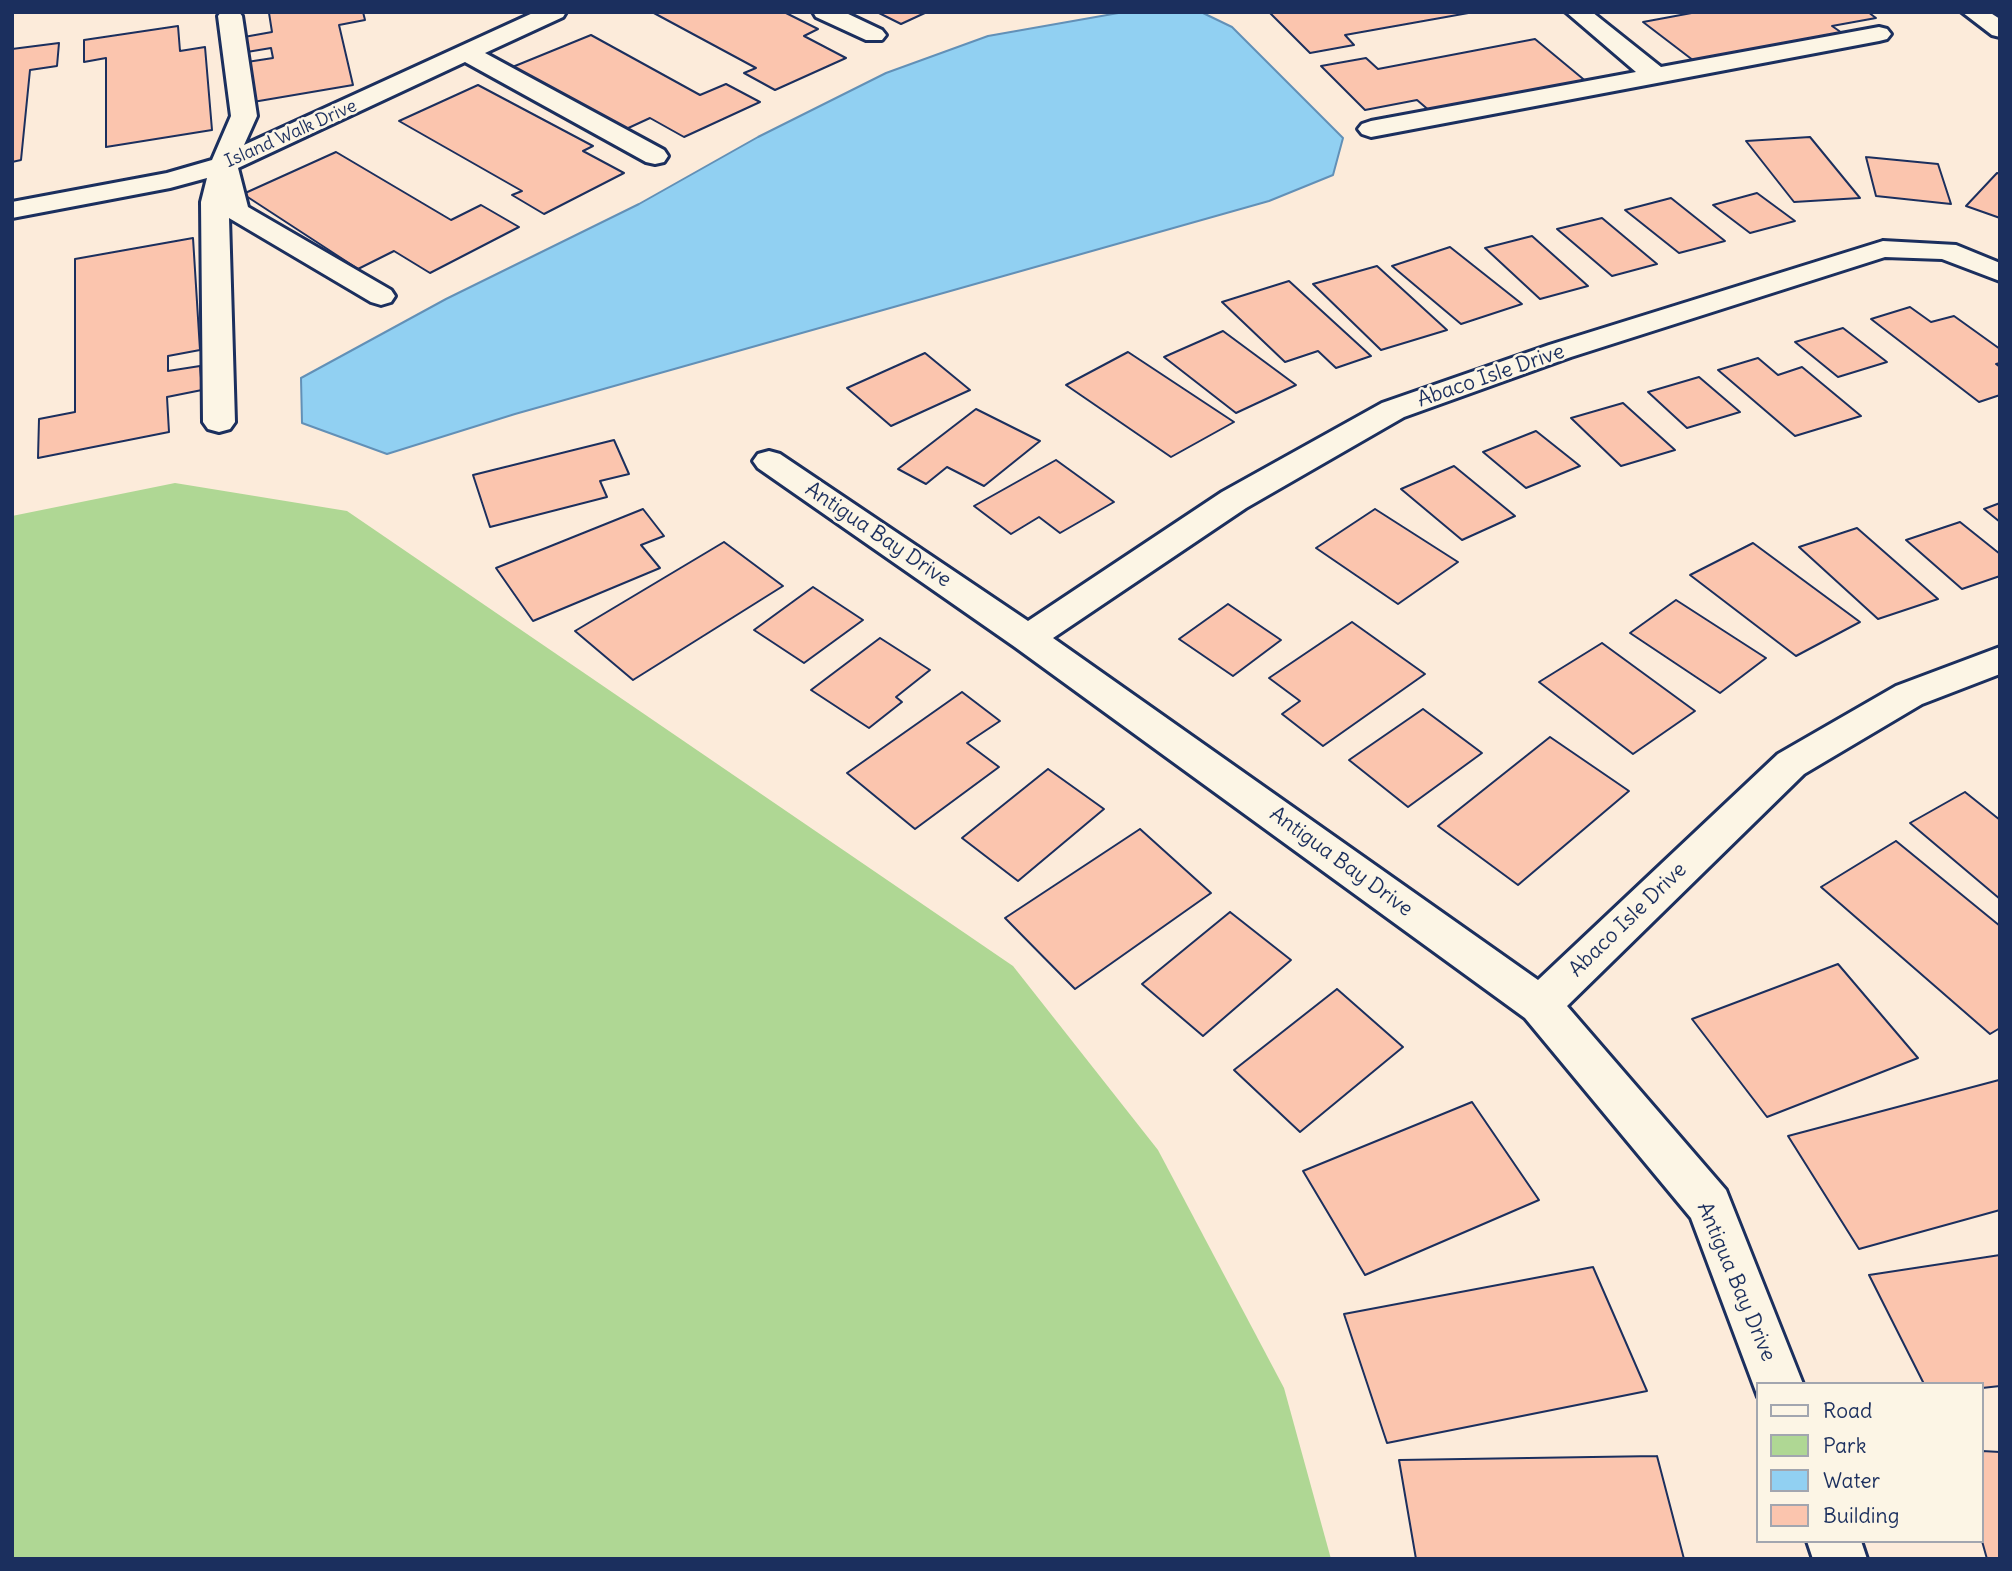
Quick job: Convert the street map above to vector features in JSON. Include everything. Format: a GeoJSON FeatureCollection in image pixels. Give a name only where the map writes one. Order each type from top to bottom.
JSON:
{"type":"FeatureCollection","features":[{"type":"Feature","properties":{"kind":"street","name":"Island Walk Drive"},"geometry":{"type":"LineString","coordinates":[[12,210],[170,180],[223,165],[555,12]]}},
{"type":"Feature","properties":{"kind":"street"},"geometry":{"type":"LineString","coordinates":[[824,12],[874,35]]}},
{"type":"Feature","properties":{"kind":"street"},"geometry":{"type":"LineString","coordinates":[[1577,12],[1656,75]]}},
{"type":"Feature","properties":{"kind":"street"},"geometry":{"type":"LineString","coordinates":[[1973,12],[2000,30]]}},
{"type":"Feature","properties":{"kind":"street"},"geometry":{"type":"LineString","coordinates":[[219,422],[215,202],[223,165],[244,116],[230,16]]}},
{"type":"Feature","properties":{"kind":"street"},"geometry":{"type":"LineString","coordinates":[[1371,129],[1879,34]]}},
{"type":"Feature","properties":{"kind":"street"},"geometry":{"type":"LineString","coordinates":[[466,53],[655,156]]}},
{"type":"Feature","properties":{"kind":"street"},"geometry":{"type":"LineString","coordinates":[[223,165],[236,211],[381,296]]}},
{"type":"Feature","properties":{"kind":"street","name":"Abaco Isle Drive"},"geometry":{"type":"LineString","coordinates":[[1028,638],[1234,500],[1393,410],[1560,351],[1883,249],[1945,251],[2000,273]]}},
{"type":"Feature","properties":{"kind":"street","name":"Antigua Bay Drive"},"geometry":{"type":"LineString","coordinates":[[769,461],[1028,638],[1539,1005],[1709,1205],[1777,1382]]}},
{"type":"Feature","properties":{"kind":"street","name":"Abaco Isle Drive"},"geometry":{"type":"LineString","coordinates":[[1539,1005],[1791,764],[1909,695],[2000,660]]}},
{"type":"Feature","properties":{"kind":"green space"},"geometry":{"type":"Polygon","coordinates":[[[175,483],[347,511],[1013,966],[1158,1150],[1284,1388],[1331,1559],[12,1559],[12,516],[175,483]]]}},
{"type":"Feature","properties":{"kind":"water"},"geometry":{"type":"Polygon","coordinates":[[[1124,12],[1203,13],[1232,27],[1343,138],[1333,175],[1269,201],[515,414],[387,454],[302,423],[301,378],[446,299],[639,204],[758,137],[886,73],[988,36],[1124,12]]]}},
{"type":"Feature","properties":{"kind":"building"},"geometry":{"type":"Polygon","coordinates":[[[363,12],[365,20],[339,25],[353,85],[253,102],[247,62],[273,58],[271,48],[247,52],[244,37],[272,32],[269,13],[363,12]]]}},
{"type":"Feature","properties":{"kind":"building"},"geometry":{"type":"Polygon","coordinates":[[[652,12],[784,12],[818,29],[804,36],[846,58],[775,90],[744,73],[756,68],[652,12]]]}},
{"type":"Feature","properties":{"kind":"building"},"geometry":{"type":"Polygon","coordinates":[[[877,12],[927,12],[901,24],[877,12]]]}},
{"type":"Feature","properties":{"kind":"building"},"geometry":{"type":"Polygon","coordinates":[[[1474,12],[1345,35],[1354,45],[1310,53],[1270,13],[1474,12]]]}},
{"type":"Feature","properties":{"kind":"building"},"geometry":{"type":"Polygon","coordinates":[[[1697,12],[1868,12],[1876,18],[1832,26],[1845,35],[1698,64],[1643,22],[1697,12]]]}},
{"type":"Feature","properties":{"kind":"building"},"geometry":{"type":"Polygon","coordinates":[[[178,26],[180,51],[205,47],[212,130],[106,147],[106,58],[84,62],[84,40],[178,26]]]}},
{"type":"Feature","properties":{"kind":"building"},"geometry":{"type":"Polygon","coordinates":[[[591,35],[700,95],[726,84],[760,102],[684,137],[650,118],[624,130],[573,99],[568,101],[510,68],[591,35]]]}},
{"type":"Feature","properties":{"kind":"building"},"geometry":{"type":"Polygon","coordinates":[[[1535,39],[1588,83],[1431,112],[1417,100],[1365,110],[1321,66],[1366,58],[1378,69],[1535,39]]]}},
{"type":"Feature","properties":{"kind":"building"},"geometry":{"type":"Polygon","coordinates":[[[59,43],[57,66],[30,70],[21,160],[12,162],[12,49],[59,43]]]}},
{"type":"Feature","properties":{"kind":"building"},"geometry":{"type":"Polygon","coordinates":[[[478,85],[593,146],[583,151],[624,173],[544,214],[512,195],[522,191],[399,121],[478,85]]]}},
{"type":"Feature","properties":{"kind":"building"},"geometry":{"type":"Polygon","coordinates":[[[1810,137],[1860,198],[1794,202],[1746,141],[1810,137]]]}},
{"type":"Feature","properties":{"kind":"building"},"geometry":{"type":"Polygon","coordinates":[[[336,152],[451,220],[481,205],[519,227],[430,273],[394,251],[358,269],[243,194],[336,152]]]}},
{"type":"Feature","properties":{"kind":"building"},"geometry":{"type":"Polygon","coordinates":[[[1866,157],[1938,164],[1951,204],[1876,196],[1866,157]]]}},
{"type":"Feature","properties":{"kind":"building"},"geometry":{"type":"Polygon","coordinates":[[[1997,173],[2000,174],[2000,218],[1966,206],[1997,173]]]}},
{"type":"Feature","properties":{"kind":"building"},"geometry":{"type":"Polygon","coordinates":[[[1757,193],[1795,221],[1750,233],[1713,205],[1757,193]]]}},
{"type":"Feature","properties":{"kind":"building"},"geometry":{"type":"Polygon","coordinates":[[[1671,198],[1725,241],[1679,253],[1625,210],[1671,198]]]}},
{"type":"Feature","properties":{"kind":"building"},"geometry":{"type":"Polygon","coordinates":[[[1602,218],[1657,264],[1612,276],[1557,229],[1602,218]]]}},
{"type":"Feature","properties":{"kind":"building"},"geometry":{"type":"Polygon","coordinates":[[[1532,236],[1588,286],[1540,299],[1485,248],[1532,236]]]}},
{"type":"Feature","properties":{"kind":"building"},"geometry":{"type":"Polygon","coordinates":[[[193,238],[200,350],[168,356],[168,371],[200,366],[202,390],[167,397],[169,432],[38,458],[39,419],[75,412],[75,259],[193,238]]]}},
{"type":"Feature","properties":{"kind":"building"},"geometry":{"type":"Polygon","coordinates":[[[1450,247],[1522,304],[1461,324],[1392,266],[1450,247]]]}},
{"type":"Feature","properties":{"kind":"building"},"geometry":{"type":"Polygon","coordinates":[[[1377,266],[1447,330],[1381,350],[1313,284],[1377,266]]]}},
{"type":"Feature","properties":{"kind":"building"},"geometry":{"type":"Polygon","coordinates":[[[1289,281],[1371,356],[1336,368],[1318,351],[1285,362],[1222,302],[1289,281]]]}},
{"type":"Feature","properties":{"kind":"building"},"geometry":{"type":"Polygon","coordinates":[[[1910,307],[1931,322],[1954,316],[2000,349],[2000,363],[1996,364],[2000,367],[2000,395],[1979,402],[1871,319],[1910,307]]]}},
{"type":"Feature","properties":{"kind":"building"},"geometry":{"type":"Polygon","coordinates":[[[1843,328],[1887,362],[1838,377],[1795,342],[1843,328]]]}},
{"type":"Feature","properties":{"kind":"building"},"geometry":{"type":"Polygon","coordinates":[[[1223,331],[1296,385],[1236,413],[1164,357],[1223,331]]]}},
{"type":"Feature","properties":{"kind":"building"},"geometry":{"type":"Polygon","coordinates":[[[1128,352],[1234,422],[1171,457],[1066,385],[1128,352]]]}},
{"type":"Feature","properties":{"kind":"building"},"geometry":{"type":"Polygon","coordinates":[[[925,353],[970,390],[891,426],[847,388],[925,353]]]}},
{"type":"Feature","properties":{"kind":"building"},"geometry":{"type":"Polygon","coordinates":[[[1758,358],[1778,375],[1802,367],[1861,416],[1795,436],[1718,370],[1758,358]]]}},
{"type":"Feature","properties":{"kind":"building"},"geometry":{"type":"Polygon","coordinates":[[[1699,377],[1740,412],[1687,428],[1648,392],[1699,377]]]}},
{"type":"Feature","properties":{"kind":"building"},"geometry":{"type":"Polygon","coordinates":[[[1623,403],[1675,450],[1621,466],[1571,418],[1623,403]]]}},
{"type":"Feature","properties":{"kind":"building"},"geometry":{"type":"Polygon","coordinates":[[[976,409],[1040,441],[984,486],[947,467],[926,484],[898,469],[976,409]]]}},
{"type":"Feature","properties":{"kind":"building"},"geometry":{"type":"Polygon","coordinates":[[[1536,431],[1580,466],[1526,488],[1483,452],[1536,431]]]}},
{"type":"Feature","properties":{"kind":"building"},"geometry":{"type":"Polygon","coordinates":[[[614,440],[629,474],[600,481],[607,497],[490,527],[473,475],[614,440]]]}},
{"type":"Feature","properties":{"kind":"building"},"geometry":{"type":"Polygon","coordinates":[[[1056,460],[1114,502],[1060,533],[1039,517],[1011,534],[974,506],[1056,460]]]}},
{"type":"Feature","properties":{"kind":"building"},"geometry":{"type":"Polygon","coordinates":[[[1454,466],[1515,516],[1462,540],[1401,489],[1454,466]]]}},
{"type":"Feature","properties":{"kind":"building"},"geometry":{"type":"Polygon","coordinates":[[[2000,503],[2000,522],[1984,509],[2000,503]]]}},
{"type":"Feature","properties":{"kind":"building"},"geometry":{"type":"Polygon","coordinates":[[[643,509],[664,536],[641,545],[660,568],[533,621],[496,568],[643,509]]]}},
{"type":"Feature","properties":{"kind":"building"},"geometry":{"type":"Polygon","coordinates":[[[1375,509],[1458,562],[1398,604],[1316,548],[1375,509]]]}},
{"type":"Feature","properties":{"kind":"building"},"geometry":{"type":"Polygon","coordinates":[[[1960,522],[2000,554],[2000,576],[1962,589],[1906,540],[1960,522]]]}},
{"type":"Feature","properties":{"kind":"building"},"geometry":{"type":"Polygon","coordinates":[[[1857,528],[1938,599],[1878,619],[1799,547],[1857,528]]]}},
{"type":"Feature","properties":{"kind":"building"},"geometry":{"type":"Polygon","coordinates":[[[724,542],[783,586],[633,680],[575,631],[724,542]]]}},
{"type":"Feature","properties":{"kind":"building"},"geometry":{"type":"Polygon","coordinates":[[[1753,543],[1860,622],[1796,656],[1690,575],[1753,543]]]}},
{"type":"Feature","properties":{"kind":"building"},"geometry":{"type":"Polygon","coordinates":[[[813,587],[863,620],[804,663],[754,630],[813,587]]]}},
{"type":"Feature","properties":{"kind":"building"},"geometry":{"type":"Polygon","coordinates":[[[1676,600],[1766,658],[1720,693],[1630,633],[1676,600]]]}},
{"type":"Feature","properties":{"kind":"building"},"geometry":{"type":"Polygon","coordinates":[[[1228,604],[1281,640],[1233,676],[1179,639],[1228,604]]]}},
{"type":"Feature","properties":{"kind":"building"},"geometry":{"type":"Polygon","coordinates":[[[1352,622],[1425,674],[1323,746],[1282,714],[1300,701],[1269,678],[1352,622]]]}},
{"type":"Feature","properties":{"kind":"building"},"geometry":{"type":"Polygon","coordinates":[[[880,638],[930,670],[896,697],[902,702],[869,728],[811,690],[880,638]]]}},
{"type":"Feature","properties":{"kind":"building"},"geometry":{"type":"Polygon","coordinates":[[[1602,643],[1695,711],[1633,754],[1539,682],[1602,643]]]}},
{"type":"Feature","properties":{"kind":"building"},"geometry":{"type":"Polygon","coordinates":[[[962,692],[1000,721],[967,743],[999,767],[915,829],[847,773],[962,692]]]}},
{"type":"Feature","properties":{"kind":"building"},"geometry":{"type":"Polygon","coordinates":[[[1423,709],[1482,753],[1408,807],[1349,760],[1423,709]]]}},
{"type":"Feature","properties":{"kind":"building"},"geometry":{"type":"Polygon","coordinates":[[[1550,737],[1629,791],[1518,885],[1438,826],[1550,737]]]}},
{"type":"Feature","properties":{"kind":"building"},"geometry":{"type":"Polygon","coordinates":[[[1048,769],[1104,809],[1018,881],[962,838],[1048,769]]]}},
{"type":"Feature","properties":{"kind":"building"},"geometry":{"type":"Polygon","coordinates":[[[1965,792],[2000,820],[2000,899],[1910,823],[1965,792]]]}},
{"type":"Feature","properties":{"kind":"building"},"geometry":{"type":"Polygon","coordinates":[[[1140,829],[1211,893],[1075,989],[1005,918],[1140,829]]]}},
{"type":"Feature","properties":{"kind":"building"},"geometry":{"type":"Polygon","coordinates":[[[1896,841],[2000,926],[2000,1028],[1990,1034],[1821,887],[1896,841]]]}},
{"type":"Feature","properties":{"kind":"building"},"geometry":{"type":"Polygon","coordinates":[[[1230,912],[1291,960],[1203,1036],[1142,984],[1230,912]]]}},
{"type":"Feature","properties":{"kind":"building"},"geometry":{"type":"Polygon","coordinates":[[[1838,964],[1918,1058],[1767,1117],[1692,1019],[1838,964]]]}},
{"type":"Feature","properties":{"kind":"building"},"geometry":{"type":"Polygon","coordinates":[[[1337,989],[1403,1047],[1300,1132],[1234,1070],[1337,989]]]}},
{"type":"Feature","properties":{"kind":"building"},"geometry":{"type":"Polygon","coordinates":[[[1999,1080],[2000,1210],[1859,1249],[1788,1136],[1999,1080]]]}},
{"type":"Feature","properties":{"kind":"building"},"geometry":{"type":"Polygon","coordinates":[[[1472,1102],[1539,1200],[1365,1275],[1303,1171],[1472,1102]]]}},
{"type":"Feature","properties":{"kind":"building"},"geometry":{"type":"Polygon","coordinates":[[[2000,1255],[2000,1386],[1984,1388],[1984,1382],[1923,1382],[1869,1275],[2000,1255]]]}},
{"type":"Feature","properties":{"kind":"building"},"geometry":{"type":"Polygon","coordinates":[[[1593,1267],[1647,1391],[1387,1443],[1344,1314],[1593,1267]]]}},
{"type":"Feature","properties":{"kind":"building"},"geometry":{"type":"Polygon","coordinates":[[[1984,1451],[2000,1452],[2000,1559],[1987,1559],[1983,1543],[1984,1451]]]}},
{"type":"Feature","properties":{"kind":"building"},"geometry":{"type":"Polygon","coordinates":[[[1657,1456],[1684,1559],[1416,1559],[1399,1460],[1657,1456]]]}}]}
